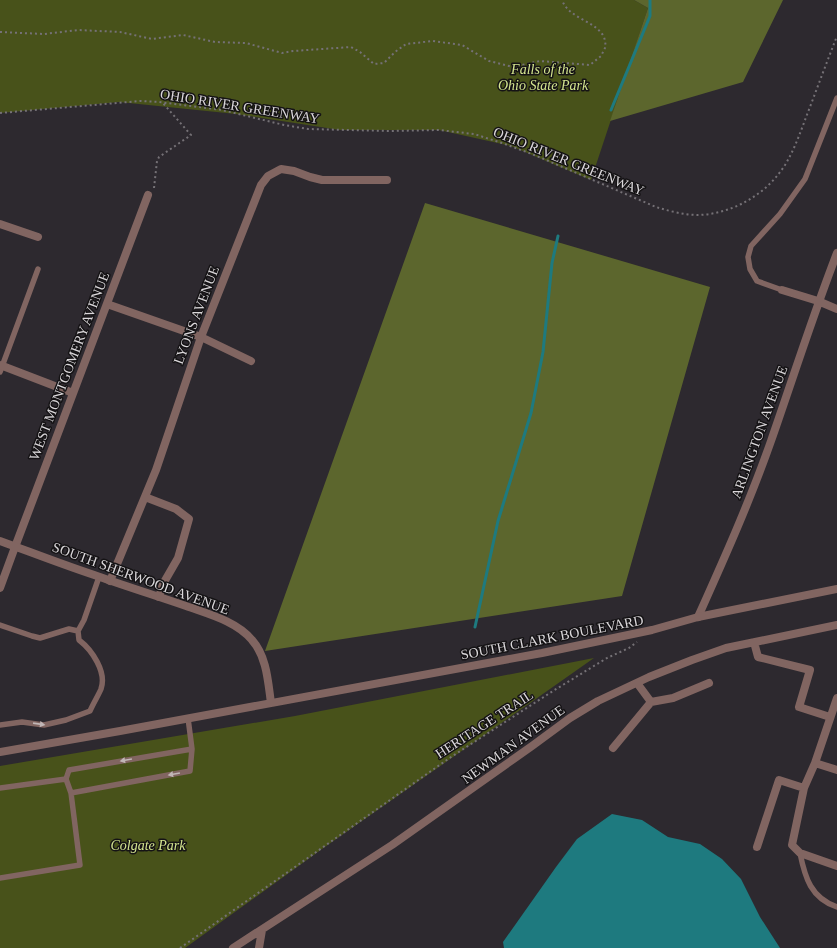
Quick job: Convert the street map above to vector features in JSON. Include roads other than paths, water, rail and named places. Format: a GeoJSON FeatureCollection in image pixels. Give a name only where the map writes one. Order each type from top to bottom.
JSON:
{"type":"FeatureCollection","features":[{"type":"Feature","properties":{"kind":"street","name":"LYONS AVENUE"},"geometry":{"type":"LineString","coordinates":[[110,581],[156,470],[201,337],[261,185],[268,176],[281,169],[294,171],[322,180],[387,180]]}},
{"type":"Feature","properties":{"kind":"street","name":"WEST MONTGOMERY AVENUE"},"geometry":{"type":"LineString","coordinates":[[0,588],[148,195]]}},
{"type":"Feature","properties":{"kind":"street"},"geometry":{"type":"LineString","coordinates":[[0,224],[38,237]]}},
{"type":"Feature","properties":{"kind":"street","name":"ARLINGTON AVENUE"},"geometry":{"type":"LineString","coordinates":[[698,617],[738,528],[771,442],[818,301],[837,253]]}},
{"type":"Feature","properties":{"kind":"street"},"geometry":{"type":"LineString","coordinates":[[782,290],[818,301],[837,309]]}},
{"type":"Feature","properties":{"kind":"street"},"geometry":{"type":"LineString","coordinates":[[107,304],[201,337],[251,361]]}},
{"type":"Feature","properties":{"kind":"street"},"geometry":{"type":"LineString","coordinates":[[1,367],[73,393]]}},
{"type":"Feature","properties":{"kind":"street"},"geometry":{"type":"LineString","coordinates":[[145,497],[176,509],[189,519],[178,558],[159,597]]}},
{"type":"Feature","properties":{"kind":"street","name":"SOUTH SHERWOOD AVENUE"},"geometry":{"type":"LineString","coordinates":[[0,541],[98,577],[223,620],[239,629],[252,640],[262,657],[268,678],[271,703]]}},
{"type":"Feature","properties":{"kind":"street","name":"SOUTH CLARK BOULEVARD"},"geometry":{"type":"LineString","coordinates":[[0,752],[542,653],[652,630],[698,617],[837,589]]}},
{"type":"Feature","properties":{"kind":"street","name":"NEWMAN AVENUE"},"geometry":{"type":"LineString","coordinates":[[233,948],[392,845],[570,718],[598,701],[692,660],[726,648],[837,625]]}},
{"type":"Feature","properties":{"kind":"street"},"geometry":{"type":"LineString","coordinates":[[754,642],[758,657],[810,670],[799,707],[830,717]]}},
{"type":"Feature","properties":{"kind":"street"},"geometry":{"type":"LineString","coordinates":[[637,683],[651,702]]}},
{"type":"Feature","properties":{"kind":"street"},"geometry":{"type":"LineString","coordinates":[[613,748],[651,702],[673,698],[709,684]]}},
{"type":"Feature","properties":{"kind":"street"},"geometry":{"type":"LineString","coordinates":[[837,698],[804,788],[792,845],[800,853],[837,866]]}},
{"type":"Feature","properties":{"kind":"street"},"geometry":{"type":"LineString","coordinates":[[814,763],[837,770]]}},
{"type":"Feature","properties":{"kind":"street"},"geometry":{"type":"LineString","coordinates":[[757,847],[779,780],[804,788]]}},
{"type":"Feature","properties":{"kind":"street"},"geometry":{"type":"LineString","coordinates":[[259,948],[262,930]]}},
{"type":"Feature","properties":{"kind":"lane"},"geometry":{"type":"LineString","coordinates":[[782,290],[756,281],[750,269],[748,257],[751,246],[780,214],[805,179],[837,98]]}},
{"type":"Feature","properties":{"kind":"lane"},"geometry":{"type":"LineString","coordinates":[[1,367],[38,269]]}},
{"type":"Feature","properties":{"kind":"lane"},"geometry":{"type":"LineString","coordinates":[[0,725],[22,722],[44,725],[66,720],[90,711],[102,688],[102,673],[98,662],[88,647],[79,640],[78,631],[84,620],[98,577]]}},
{"type":"Feature","properties":{"kind":"lane"},"geometry":{"type":"LineString","coordinates":[[0,625],[40,638],[69,629],[78,631]]}},
{"type":"Feature","properties":{"kind":"lane"},"geometry":{"type":"LineString","coordinates":[[71,793],[190,771],[192,748],[188,718]]}},
{"type":"Feature","properties":{"kind":"lane"},"geometry":{"type":"LineString","coordinates":[[0,878],[80,865],[71,793],[66,779],[69,770],[192,748]]}},
{"type":"Feature","properties":{"kind":"lane"},"geometry":{"type":"LineString","coordinates":[[0,788],[66,779]]}},
{"type":"Feature","properties":{"kind":"lane"},"geometry":{"type":"LineString","coordinates":[[800,853],[804,875],[816,894],[831,905],[837,907]]}},
{"type":"Feature","properties":{"kind":"water"},"geometry":{"type":"Polygon","coordinates":[[[612,814],[642,820],[668,837],[700,844],[722,859],[741,879],[760,917],[780,948],[504,948],[503,942],[577,839],[612,814]]]}},
{"type":"Feature","properties":{"kind":"waterway"},"geometry":{"type":"LineString","coordinates":[[611,110],[650,16],[650,0]]}},
{"type":"Feature","properties":{"kind":"waterway"},"geometry":{"type":"LineString","coordinates":[[475,627],[498,521],[531,413],[543,352],[552,263],[558,236]]}},
{"type":"Feature","properties":{"kind":"park label","name":"Falls of the Ohio State Park"},"geometry":{"type":"Point","coordinates":[543,78]}},
{"type":"Feature","properties":{"kind":"park label","name":"Colgate Park"},"geometry":{"type":"Point","coordinates":[148,845]}}]}
